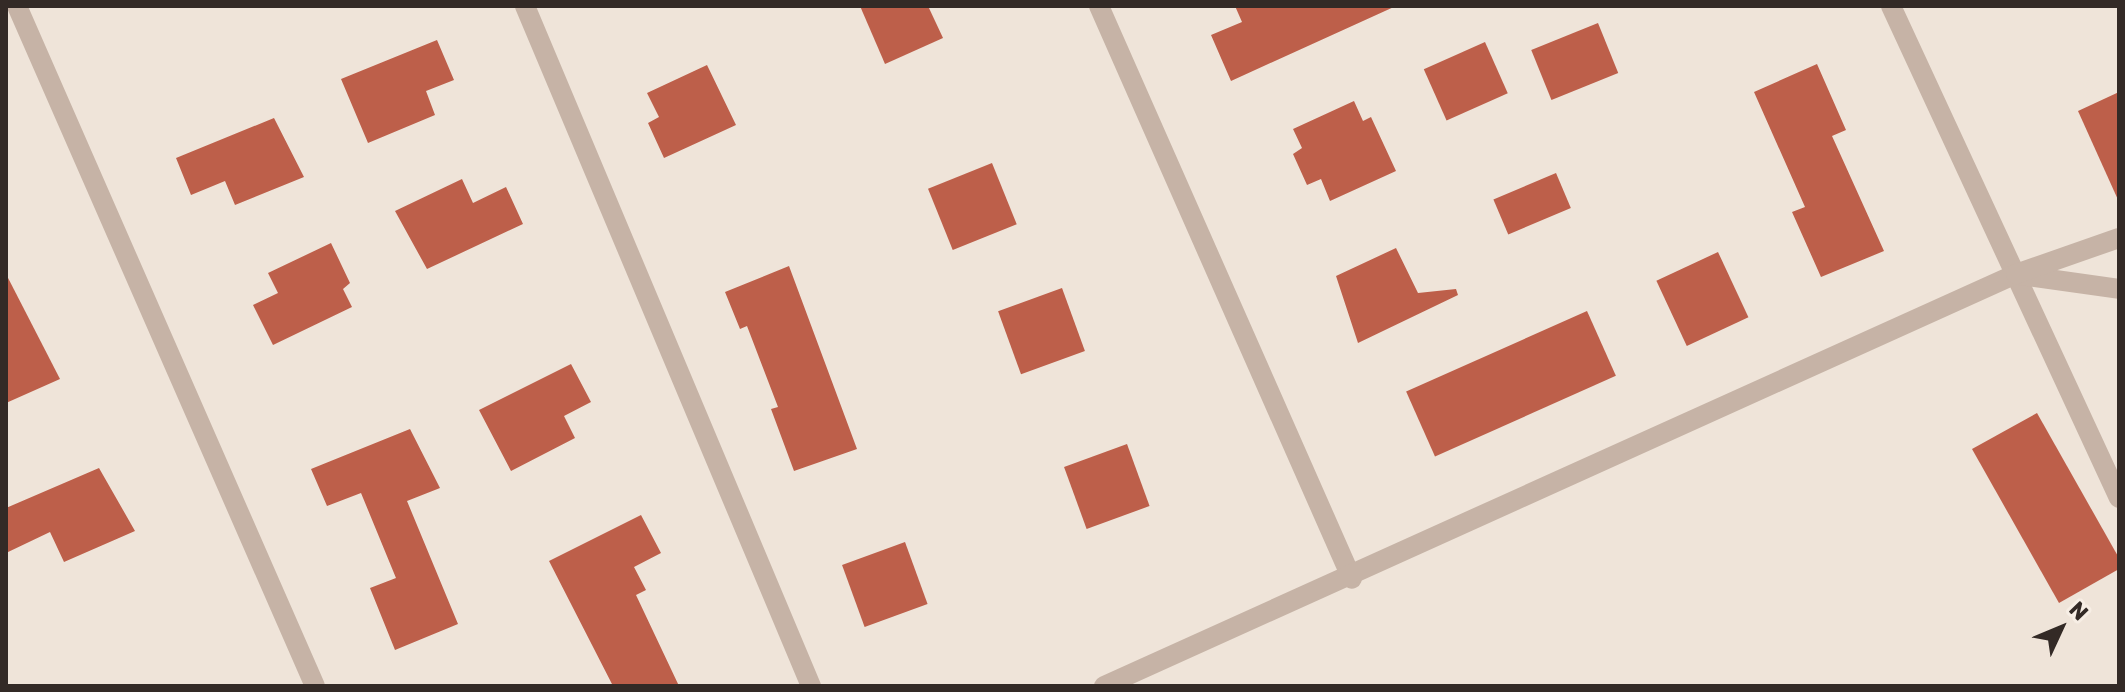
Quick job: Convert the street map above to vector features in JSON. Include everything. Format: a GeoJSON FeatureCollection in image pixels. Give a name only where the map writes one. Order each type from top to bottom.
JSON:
{"type":"FeatureCollection","features":[{"type":"Feature","properties":{"kind":"lane"},"geometry":{"type":"LineString","coordinates":[[17,6],[315,686]]}},
{"type":"Feature","properties":{"kind":"lane"},"geometry":{"type":"LineString","coordinates":[[525,6],[811,686]]}},
{"type":"Feature","properties":{"kind":"lane"},"geometry":{"type":"LineString","coordinates":[[1099,6],[1352,579]]}},
{"type":"Feature","properties":{"kind":"lane"},"geometry":{"type":"LineString","coordinates":[[1891,6],[2119,498]]}},
{"type":"Feature","properties":{"kind":"lane"},"geometry":{"type":"LineString","coordinates":[[1104,686],[1352,579],[2016,274],[2119,238]]}},
{"type":"Feature","properties":{"kind":"lane"},"geometry":{"type":"LineString","coordinates":[[2016,274],[2119,289]]}},
{"type":"Feature","properties":{"kind":"building"},"geometry":{"type":"Polygon","coordinates":[[[860,6],[928,6],[943,38],[885,64],[860,6]]]}},
{"type":"Feature","properties":{"kind":"building"},"geometry":{"type":"Polygon","coordinates":[[[1235,6],[1396,6],[1231,81],[1211,35],[1242,22],[1235,6]]]}},
{"type":"Feature","properties":{"kind":"building"},"geometry":{"type":"Polygon","coordinates":[[[1598,23],[1618,73],[1551,100],[1531,50],[1598,23]]]}},
{"type":"Feature","properties":{"kind":"building"},"geometry":{"type":"Polygon","coordinates":[[[437,40],[454,80],[426,91],[435,115],[368,143],[341,79],[437,40]]]}},
{"type":"Feature","properties":{"kind":"building"},"geometry":{"type":"Polygon","coordinates":[[[1485,42],[1508,93],[1447,120],[1424,69],[1485,42]]]}},
{"type":"Feature","properties":{"kind":"building"},"geometry":{"type":"Polygon","coordinates":[[[1817,64],[1846,130],[1832,136],[1884,251],[1821,277],[1792,212],[1805,207],[1754,92],[1817,64]]]}},
{"type":"Feature","properties":{"kind":"building"},"geometry":{"type":"Polygon","coordinates":[[[707,65],[736,125],[664,158],[648,123],[659,117],[647,93],[707,65]]]}},
{"type":"Feature","properties":{"kind":"building"},"geometry":{"type":"Polygon","coordinates":[[[2119,92],[2119,202],[2078,111],[2119,92]]]}},
{"type":"Feature","properties":{"kind":"building"},"geometry":{"type":"Polygon","coordinates":[[[1354,101],[1363,121],[1371,117],[1396,171],[1330,201],[1321,179],[1307,185],[1293,154],[1302,148],[1293,129],[1354,101]]]}},
{"type":"Feature","properties":{"kind":"building"},"geometry":{"type":"Polygon","coordinates":[[[274,118],[304,177],[235,205],[225,181],[191,195],[176,158],[274,118]]]}},
{"type":"Feature","properties":{"kind":"building"},"geometry":{"type":"Polygon","coordinates":[[[992,163],[1017,224],[953,250],[928,189],[992,163]]]}},
{"type":"Feature","properties":{"kind":"building"},"geometry":{"type":"Polygon","coordinates":[[[1556,173],[1571,208],[1508,235],[1493,200],[1556,173]]]}},
{"type":"Feature","properties":{"kind":"building"},"geometry":{"type":"Polygon","coordinates":[[[462,179],[473,203],[506,187],[523,224],[427,269],[395,211],[462,179]]]}},
{"type":"Feature","properties":{"kind":"building"},"geometry":{"type":"Polygon","coordinates":[[[331,243],[350,283],[343,289],[352,307],[273,345],[253,305],[278,293],[268,273],[331,243]]]}},
{"type":"Feature","properties":{"kind":"building"},"geometry":{"type":"Polygon","coordinates":[[[1396,248],[1418,293],[1456,289],[1458,295],[1358,343],[1336,276],[1396,248]]]}},
{"type":"Feature","properties":{"kind":"building"},"geometry":{"type":"Polygon","coordinates":[[[1718,252],[1748,317],[1687,346],[1656,281],[1718,252]]]}},
{"type":"Feature","properties":{"kind":"building"},"geometry":{"type":"Polygon","coordinates":[[[789,266],[857,449],[794,471],[771,409],[778,407],[747,326],[740,329],[725,292],[789,266]]]}},
{"type":"Feature","properties":{"kind":"building"},"geometry":{"type":"Polygon","coordinates":[[[6,274],[60,379],[6,403],[6,274]]]}},
{"type":"Feature","properties":{"kind":"building"},"geometry":{"type":"Polygon","coordinates":[[[1062,288],[1085,351],[1021,374],[998,311],[1062,288]]]}},
{"type":"Feature","properties":{"kind":"building"},"geometry":{"type":"Polygon","coordinates":[[[1587,311],[1616,376],[1435,456],[1406,392],[1587,311]]]}},
{"type":"Feature","properties":{"kind":"building"},"geometry":{"type":"Polygon","coordinates":[[[571,364],[591,402],[564,416],[575,438],[511,471],[479,410],[571,364]]]}},
{"type":"Feature","properties":{"kind":"building"},"geometry":{"type":"Polygon","coordinates":[[[2037,413],[2119,558],[2119,569],[2059,603],[1972,449],[2037,413]]]}},
{"type":"Feature","properties":{"kind":"building"},"geometry":{"type":"Polygon","coordinates":[[[410,429],[440,488],[407,501],[458,624],[395,650],[370,588],[396,578],[361,493],[327,506],[311,469],[410,429]]]}},
{"type":"Feature","properties":{"kind":"building"},"geometry":{"type":"Polygon","coordinates":[[[1127,444],[1150,506],[1087,529],[1064,467],[1127,444]]]}},
{"type":"Feature","properties":{"kind":"building"},"geometry":{"type":"Polygon","coordinates":[[[99,468],[135,531],[64,562],[50,532],[6,553],[6,508],[99,468]]]}},
{"type":"Feature","properties":{"kind":"building"},"geometry":{"type":"Polygon","coordinates":[[[641,515],[661,553],[634,567],[646,590],[636,595],[679,686],[613,686],[549,561],[641,515]]]}},
{"type":"Feature","properties":{"kind":"building"},"geometry":{"type":"Polygon","coordinates":[[[905,542],[928,604],[865,627],[842,565],[905,542]]]}}]}
